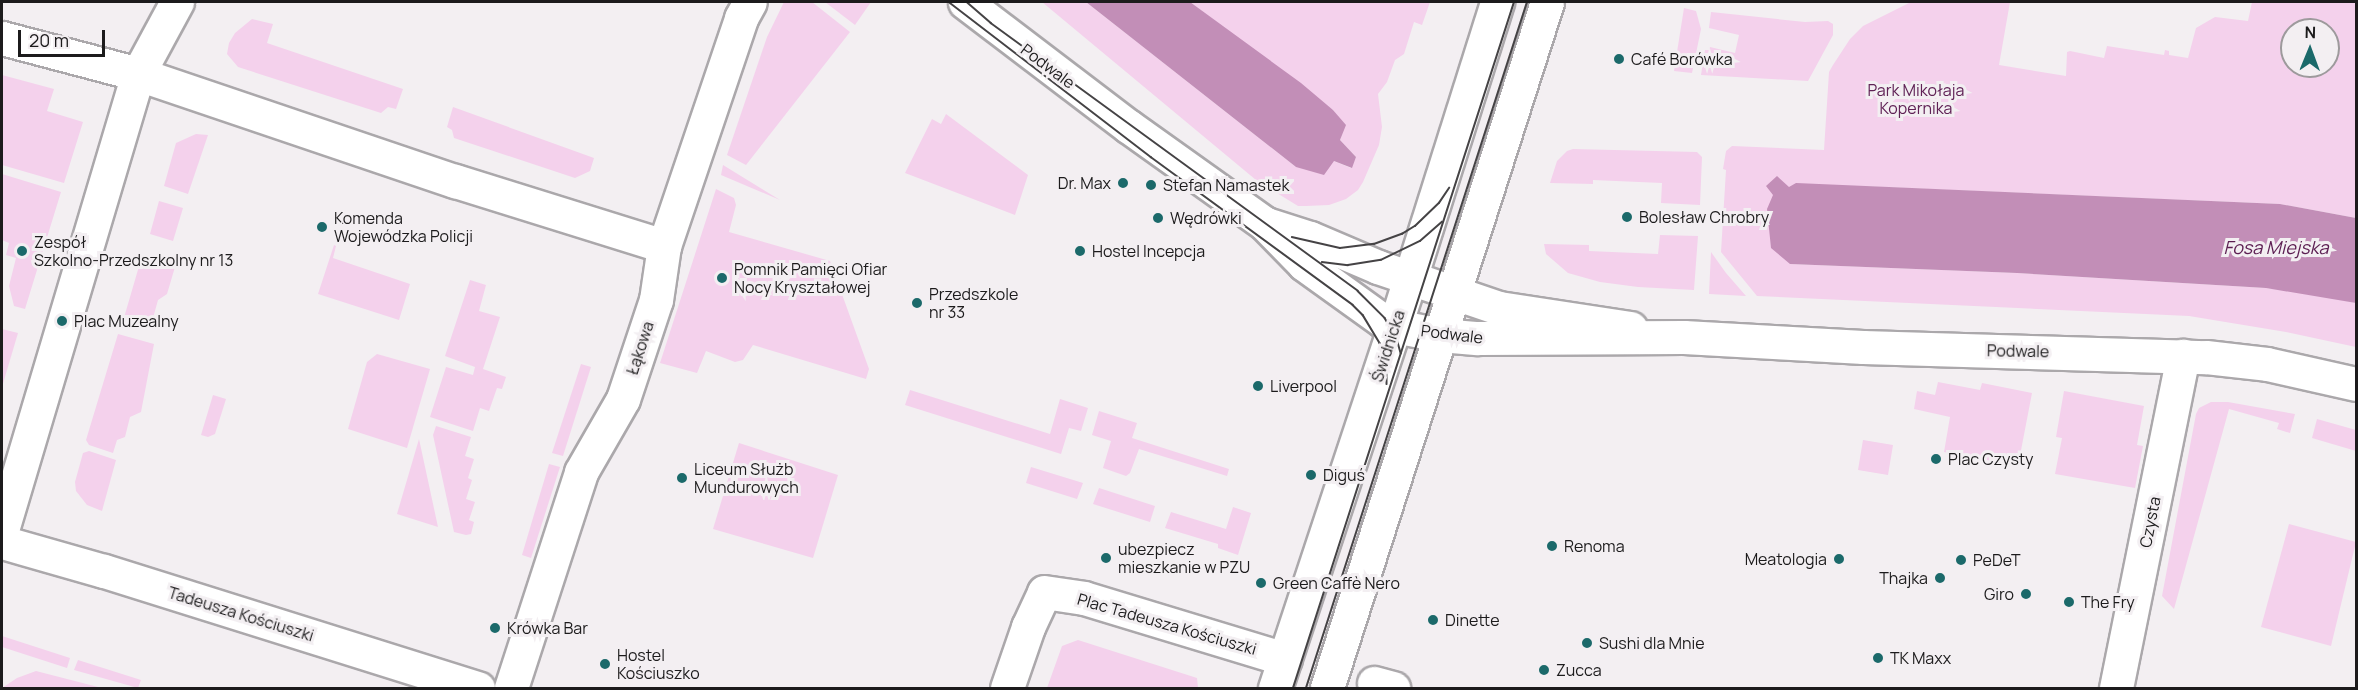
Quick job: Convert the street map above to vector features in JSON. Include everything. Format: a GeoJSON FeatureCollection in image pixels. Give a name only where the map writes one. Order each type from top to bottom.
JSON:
{"type":"FeatureCollection","features":[{"type":"Feature","properties":{"kind":"street"},"geometry":{"type":"LineString","coordinates":[[2,530],[138,74],[177,2]]}},
{"type":"Feature","properties":{"kind":"street","name":"Łąkowa"},"geometry":{"type":"LineString","coordinates":[[511,688],[581,471],[623,399],[656,300],[664,246],[741,18],[750,2]]}},
{"type":"Feature","properties":{"kind":"street","name":"Podwale"},"geometry":{"type":"LineString","coordinates":[[953,2],[1006,35]]}},
{"type":"Feature","properties":{"kind":"street","name":"Podwale"},"geometry":{"type":"LineString","coordinates":[[965,2],[1006,35],[1264,223],[1304,264],[1369,312],[1395,326],[1440,335],[1506,339],[1677,337],[1863,347],[2183,356],[2267,364],[2356,384]]}},
{"type":"Feature","properties":{"kind":"street","name":"Świdnicka"},"geometry":{"type":"LineString","coordinates":[[1280,674],[1395,326],[1497,2]]}},
{"type":"Feature","properties":{"kind":"street"},"geometry":{"type":"LineString","coordinates":[[1327,688],[1546,2]]}},
{"type":"Feature","properties":{"kind":"street"},"geometry":{"type":"LineString","coordinates":[[2,38],[138,74],[455,181],[664,246]]}},
{"type":"Feature","properties":{"kind":"street","name":"Podwale"},"geometry":{"type":"LineString","coordinates":[[1264,223],[1410,278],[1499,308],[1677,337]]}},
{"type":"Feature","properties":{"kind":"street","name":"Czysta"},"geometry":{"type":"LineString","coordinates":[[2116,688],[2183,356]]}},
{"type":"Feature","properties":{"kind":"street","name":"Tadeusza Kościuszki"},"geometry":{"type":"LineString","coordinates":[[2,542],[104,571],[478,688]]}},
{"type":"Feature","properties":{"kind":"street","name":"Plac Tadeusza Kościuszki"},"geometry":{"type":"LineString","coordinates":[[1007,688],[1028,627],[1044,592],[1084,598],[1280,674]]}},
{"type":"Feature","properties":{"kind":"green space"},"geometry":{"type":"Polygon","coordinates":[[[784,2],[812,2],[850,32],[746,165],[727,155],[767,37],[784,2]]]}},
{"type":"Feature","properties":{"kind":"green space"},"geometry":{"type":"Polygon","coordinates":[[[825,2],[871,2],[855,25],[825,2]]]}},
{"type":"Feature","properties":{"kind":"green space"},"geometry":{"type":"Polygon","coordinates":[[[1042,2],[1086,2],[1296,167],[1334,161],[1351,168],[1356,157],[1340,140],[1345,125],[1333,110],[1190,2],[1430,2],[1422,25],[1414,22],[1404,54],[1395,60],[1387,82],[1378,94],[1382,127],[1379,145],[1358,190],[1346,199],[1329,205],[1298,206],[1256,180],[1042,2]]]}},
{"type":"Feature","properties":{"kind":"green space","name":"Park Mikołaja Kopernika"},"geometry":{"type":"Polygon","coordinates":[[[1911,2],[2010,2],[1999,65],[2066,76],[2067,52],[2070,51],[2104,58],[2107,46],[2164,55],[2165,50],[2169,51],[2169,55],[2188,58],[2196,28],[2215,17],[2248,21],[2252,2],[2356,2],[2356,218],[2280,204],[1857,186],[1789,187],[1773,195],[1790,264],[2017,273],[2266,288],[2310,293],[2356,303],[2356,347],[2286,332],[2189,316],[1757,296],[1721,252],[1726,170],[1723,169],[1726,151],[1732,146],[1824,150],[1829,72],[1850,39],[1863,26],[1911,2]]]}},
{"type":"Feature","properties":{"kind":"green space"},"geometry":{"type":"Polygon","coordinates":[[[1684,8],[1696,11],[1701,29],[1692,73],[1674,71],[1684,8]]]}},
{"type":"Feature","properties":{"kind":"green space"},"geometry":{"type":"Polygon","coordinates":[[[1711,12],[1805,22],[1828,21],[1833,24],[1833,35],[1808,81],[1701,75],[1705,50],[1709,50],[1710,47],[1735,53],[1739,35],[1709,28],[1711,12]]]}},
{"type":"Feature","properties":{"kind":"green space"},"geometry":{"type":"Polygon","coordinates":[[[252,19],[273,24],[267,43],[403,89],[396,109],[388,107],[381,113],[238,67],[227,54],[229,43],[235,33],[252,19]]]}},
{"type":"Feature","properties":{"kind":"green space"},"geometry":{"type":"Polygon","coordinates":[[[2,75],[54,89],[47,111],[83,122],[64,183],[2,165],[2,75]]]}},
{"type":"Feature","properties":{"kind":"green space"},"geometry":{"type":"Polygon","coordinates":[[[453,107],[594,158],[590,171],[575,178],[454,138],[452,130],[447,127],[453,107]]]}},
{"type":"Feature","properties":{"kind":"green space"},"geometry":{"type":"Polygon","coordinates":[[[946,114],[1028,175],[1015,215],[905,173],[932,119],[941,124],[946,114]]]}},
{"type":"Feature","properties":{"kind":"green space"},"geometry":{"type":"Polygon","coordinates":[[[196,134],[208,135],[188,194],[164,186],[176,143],[196,134]]]}},
{"type":"Feature","properties":{"kind":"green space"},"geometry":{"type":"Polygon","coordinates":[[[1573,149],[1697,152],[1702,157],[1700,205],[1661,203],[1662,183],[1593,180],[1593,184],[1550,183],[1557,161],[1567,151],[1573,149]]]}},
{"type":"Feature","properties":{"kind":"green space"},"geometry":{"type":"Polygon","coordinates":[[[723,165],[780,200],[721,175],[723,165]]]}},
{"type":"Feature","properties":{"kind":"green space"},"geometry":{"type":"Polygon","coordinates":[[[2,174],[61,192],[25,309],[14,306],[9,286],[16,258],[6,255],[9,243],[2,240],[2,174]]]}},
{"type":"Feature","properties":{"kind":"green space"},"geometry":{"type":"Polygon","coordinates":[[[716,189],[734,198],[736,205],[729,232],[830,261],[869,369],[866,379],[753,345],[743,360],[735,362],[706,351],[697,373],[660,363],[716,189]]]}},
{"type":"Feature","properties":{"kind":"green space"},"geometry":{"type":"Polygon","coordinates":[[[159,201],[183,208],[173,241],[150,234],[159,201]]]}},
{"type":"Feature","properties":{"kind":"green space"},"geometry":{"type":"Polygon","coordinates":[[[1660,235],[1698,236],[1694,290],[1600,282],[1568,273],[1546,254],[1544,244],[1589,245],[1589,251],[1658,254],[1660,235]]]}},
{"type":"Feature","properties":{"kind":"green space"},"geometry":{"type":"Polygon","coordinates":[[[334,245],[336,246],[333,258],[410,284],[399,320],[318,294],[334,245]]]}},
{"type":"Feature","properties":{"kind":"green space"},"geometry":{"type":"Polygon","coordinates":[[[1711,252],[1726,273],[1746,296],[1709,294],[1711,252]]]}},
{"type":"Feature","properties":{"kind":"green space"},"geometry":{"type":"Polygon","coordinates":[[[142,256],[175,267],[167,294],[158,300],[150,329],[123,321],[142,256]]]}},
{"type":"Feature","properties":{"kind":"green space"},"geometry":{"type":"Polygon","coordinates":[[[470,280],[486,285],[479,311],[500,317],[483,369],[506,377],[502,389],[497,388],[489,411],[480,408],[473,431],[430,417],[446,367],[473,375],[475,367],[445,356],[470,280]]]}},
{"type":"Feature","properties":{"kind":"green space"},"geometry":{"type":"Polygon","coordinates":[[[2,329],[18,333],[2,387],[2,329]]]}},
{"type":"Feature","properties":{"kind":"green space"},"geometry":{"type":"Polygon","coordinates":[[[118,334],[154,344],[141,412],[130,417],[125,437],[117,440],[113,453],[89,445],[86,440],[118,334]]]}},
{"type":"Feature","properties":{"kind":"green space"},"geometry":{"type":"Polygon","coordinates":[[[377,354],[430,369],[407,448],[348,429],[367,362],[377,354]]]}},
{"type":"Feature","properties":{"kind":"green space"},"geometry":{"type":"Polygon","coordinates":[[[581,364],[591,367],[563,456],[552,453],[581,364]]]}},
{"type":"Feature","properties":{"kind":"green space"},"geometry":{"type":"Polygon","coordinates":[[[1938,382],[1980,390],[1982,383],[2032,393],[2018,466],[1944,452],[1950,417],[1914,409],[1917,391],[1935,395],[1938,382]]]}},
{"type":"Feature","properties":{"kind":"green space"},"geometry":{"type":"Polygon","coordinates":[[[910,390],[1050,434],[1060,399],[1088,408],[1081,431],[1069,428],[1061,454],[905,405],[910,390]]]}},
{"type":"Feature","properties":{"kind":"green space"},"geometry":{"type":"Polygon","coordinates":[[[2064,391],[2144,406],[2137,445],[2143,446],[2135,488],[2055,474],[2062,438],[2056,437],[2064,391]]]}},
{"type":"Feature","properties":{"kind":"green space"},"geometry":{"type":"Polygon","coordinates":[[[213,395],[226,399],[215,434],[208,437],[201,435],[213,395]]]}},
{"type":"Feature","properties":{"kind":"green space"},"geometry":{"type":"Polygon","coordinates":[[[2211,402],[2228,402],[2295,414],[2290,433],[2277,429],[2279,423],[2229,409],[2174,609],[2162,596],[2196,414],[2199,408],[2211,402]]]}},
{"type":"Feature","properties":{"kind":"green space"},"geometry":{"type":"Polygon","coordinates":[[[1099,411],[1137,423],[1132,438],[1229,469],[1227,476],[1139,449],[1130,473],[1126,476],[1103,468],[1111,441],[1092,435],[1099,411]]]}},
{"type":"Feature","properties":{"kind":"green space"},"geometry":{"type":"Polygon","coordinates":[[[2317,419],[2356,430],[2356,451],[2312,438],[2317,419]]]}},
{"type":"Feature","properties":{"kind":"green space"},"geometry":{"type":"Polygon","coordinates":[[[436,426],[471,437],[465,456],[474,459],[468,478],[472,480],[466,499],[475,502],[469,520],[474,522],[471,534],[454,532],[433,435],[436,426]]]}},
{"type":"Feature","properties":{"kind":"green space"},"geometry":{"type":"Polygon","coordinates":[[[419,439],[438,527],[397,514],[419,439]]]}},
{"type":"Feature","properties":{"kind":"green space"},"geometry":{"type":"Polygon","coordinates":[[[1863,440],[1893,445],[1888,475],[1858,470],[1863,440]]]}},
{"type":"Feature","properties":{"kind":"green space"},"geometry":{"type":"Polygon","coordinates":[[[739,443],[838,475],[813,558],[713,529],[739,443]]]}},
{"type":"Feature","properties":{"kind":"green space"},"geometry":{"type":"Polygon","coordinates":[[[89,451],[116,460],[102,511],[87,505],[76,491],[75,482],[83,453],[89,451]]]}},
{"type":"Feature","properties":{"kind":"green space"},"geometry":{"type":"Polygon","coordinates":[[[549,464],[560,467],[531,558],[522,555],[549,464]]]}},
{"type":"Feature","properties":{"kind":"green space"},"geometry":{"type":"Polygon","coordinates":[[[1031,467],[1083,483],[1077,499],[1026,483],[1031,467]]]}},
{"type":"Feature","properties":{"kind":"green space"},"geometry":{"type":"Polygon","coordinates":[[[1099,488],[1155,506],[1150,522],[1093,504],[1099,488]]]}},
{"type":"Feature","properties":{"kind":"green space"},"geometry":{"type":"Polygon","coordinates":[[[1233,507],[1251,513],[1238,555],[1218,548],[1218,544],[1165,528],[1171,512],[1226,529],[1233,507]]]}},
{"type":"Feature","properties":{"kind":"green space"},"geometry":{"type":"Polygon","coordinates":[[[2289,524],[2356,542],[2331,646],[2261,627],[2289,524]]]}},
{"type":"Feature","properties":{"kind":"green space"},"geometry":{"type":"Polygon","coordinates":[[[2,636],[70,658],[67,668],[2,647],[2,636]]]}},
{"type":"Feature","properties":{"kind":"green space"},"geometry":{"type":"Polygon","coordinates":[[[1078,640],[1197,678],[1198,688],[1047,688],[1062,646],[1078,640]]]}},
{"type":"Feature","properties":{"kind":"green space"},"geometry":{"type":"Polygon","coordinates":[[[78,660],[141,680],[138,688],[74,670],[78,660]]]}},
{"type":"Feature","properties":{"kind":"green space"},"geometry":{"type":"Polygon","coordinates":[[[36,671],[102,688],[2,688],[17,678],[36,671]]]}},
{"type":"Feature","properties":{"kind":"water"},"geometry":{"type":"Polygon","coordinates":[[[1086,2],[1190,2],[1301,83],[1333,110],[1346,125],[1340,140],[1356,157],[1352,168],[1334,161],[1324,175],[1296,167],[1086,2]]]}},
{"type":"Feature","properties":{"kind":"water","name":"Fosa Miejska"},"geometry":{"type":"Polygon","coordinates":[[[1777,176],[1789,187],[1796,183],[2280,204],[2356,218],[2356,303],[2266,288],[2017,273],[1790,264],[1771,248],[1767,209],[1773,195],[1766,186],[1777,176]]]}},
{"type":"Feature","properties":{"kind":"tram line"},"geometry":{"type":"LineString","coordinates":[[949,2],[1151,157],[1353,305],[1363,315],[1380,343],[1387,370],[1387,384]]}},
{"type":"Feature","properties":{"kind":"tram line"},"geometry":{"type":"LineString","coordinates":[[967,2],[991,23],[1358,291],[1385,318],[1397,339],[1401,353]]}},
{"type":"Feature","properties":{"kind":"tram line"},"geometry":{"type":"LineString","coordinates":[[1293,688],[1514,2]]}},
{"type":"Feature","properties":{"kind":"tram line"},"geometry":{"type":"LineString","coordinates":[[1306,688],[1527,2]]}},
{"type":"Feature","properties":{"kind":"tram line"},"geometry":{"type":"LineString","coordinates":[[1292,237],[1340,248],[1374,244],[1402,234],[1415,226],[1439,203],[1449,188]]}},
{"type":"Feature","properties":{"kind":"tram line"},"geometry":{"type":"LineString","coordinates":[[1322,262],[1348,265],[1381,260],[1420,241],[1442,222]]}},
{"type":"Feature","properties":{"kind":"place","name":"Café Borówka"},"geometry":{"type":"Point","coordinates":[1619,59]}},
{"type":"Feature","properties":{"kind":"place","name":"Dr. Max"},"geometry":{"type":"Point","coordinates":[1123,183]}},
{"type":"Feature","properties":{"kind":"place","name":"Stefan Namastek"},"geometry":{"type":"Point","coordinates":[1151,185]}},
{"type":"Feature","properties":{"kind":"place","name":"Bolesław Chrobry"},"geometry":{"type":"Point","coordinates":[1627,217]}},
{"type":"Feature","properties":{"kind":"place","name":"Wędrówki"},"geometry":{"type":"Point","coordinates":[1158,218]}},
{"type":"Feature","properties":{"kind":"place","name":"Komenda Wojewódzka Policji"},"geometry":{"type":"Point","coordinates":[322,227]}},
{"type":"Feature","properties":{"kind":"place","name":"Zespół Szkolno-Przedszkolny nr 13"},"geometry":{"type":"Point","coordinates":[22,251]}},
{"type":"Feature","properties":{"kind":"place","name":"Hostel Incepcja"},"geometry":{"type":"Point","coordinates":[1080,251]}},
{"type":"Feature","properties":{"kind":"place","name":"Pomnik Pamięci Ofiar Nocy Kryształowej"},"geometry":{"type":"Point","coordinates":[722,278]}},
{"type":"Feature","properties":{"kind":"place","name":"Przedszkole nr 33"},"geometry":{"type":"Point","coordinates":[917,303]}},
{"type":"Feature","properties":{"kind":"place","name":"Plac Muzealny"},"geometry":{"type":"Point","coordinates":[62,321]}},
{"type":"Feature","properties":{"kind":"place","name":"Liverpool"},"geometry":{"type":"Point","coordinates":[1258,386]}},
{"type":"Feature","properties":{"kind":"place","name":"Plac Czysty"},"geometry":{"type":"Point","coordinates":[1936,459]}},
{"type":"Feature","properties":{"kind":"place","name":"Diguś"},"geometry":{"type":"Point","coordinates":[1311,475]}},
{"type":"Feature","properties":{"kind":"place","name":"Liceum Służb Mundurowych"},"geometry":{"type":"Point","coordinates":[682,478]}},
{"type":"Feature","properties":{"kind":"place","name":"Renoma"},"geometry":{"type":"Point","coordinates":[1552,546]}},
{"type":"Feature","properties":{"kind":"place","name":"ubezpiecz mieszkanie w PZU"},"geometry":{"type":"Point","coordinates":[1106,558]}},
{"type":"Feature","properties":{"kind":"place","name":"Meatologia"},"geometry":{"type":"Point","coordinates":[1839,559]}},
{"type":"Feature","properties":{"kind":"place","name":"PeDeT"},"geometry":{"type":"Point","coordinates":[1961,560]}},
{"type":"Feature","properties":{"kind":"place","name":"Thajka"},"geometry":{"type":"Point","coordinates":[1940,578]}},
{"type":"Feature","properties":{"kind":"place","name":"Green Caffè Nero"},"geometry":{"type":"Point","coordinates":[1261,583]}},
{"type":"Feature","properties":{"kind":"place","name":"Giro"},"geometry":{"type":"Point","coordinates":[2026,594]}},
{"type":"Feature","properties":{"kind":"place","name":"The Fry"},"geometry":{"type":"Point","coordinates":[2069,602]}},
{"type":"Feature","properties":{"kind":"place","name":"Dinette"},"geometry":{"type":"Point","coordinates":[1433,620]}},
{"type":"Feature","properties":{"kind":"place","name":"Krówka Bar"},"geometry":{"type":"Point","coordinates":[495,628]}},
{"type":"Feature","properties":{"kind":"place","name":"Sushi dla Mnie"},"geometry":{"type":"Point","coordinates":[1587,643]}},
{"type":"Feature","properties":{"kind":"place","name":"TK Maxx"},"geometry":{"type":"Point","coordinates":[1878,658]}},
{"type":"Feature","properties":{"kind":"place","name":"Hostel Kościuszko"},"geometry":{"type":"Point","coordinates":[605,664]}},
{"type":"Feature","properties":{"kind":"place","name":"Zucca"},"geometry":{"type":"Point","coordinates":[1544,670]}}]}
